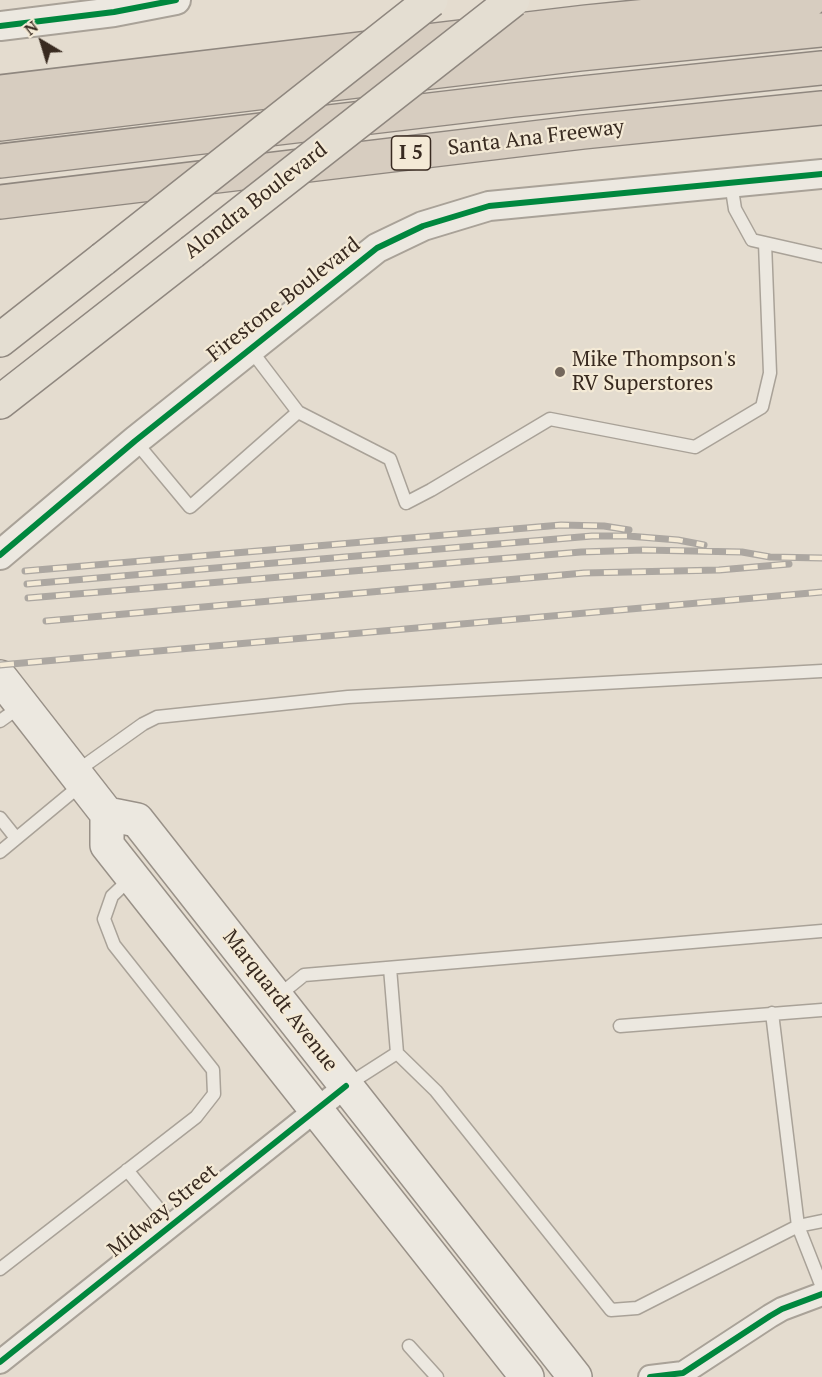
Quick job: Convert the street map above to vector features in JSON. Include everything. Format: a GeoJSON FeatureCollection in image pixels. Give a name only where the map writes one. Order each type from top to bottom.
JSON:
{"type":"FeatureCollection","features":[{"type":"Feature","properties":{"kind":"highway"},"geometry":{"type":"LineString","coordinates":[[586,22],[656,0]]}},
{"type":"Feature","properties":{"kind":"highway"},"geometry":{"type":"LineString","coordinates":[[0,92],[586,22],[810,0]]}},
{"type":"Feature","properties":{"kind":"highway"},"geometry":{"type":"LineString","coordinates":[[0,124],[580,54],[822,30]]}},
{"type":"Feature","properties":{"kind":"highway"},"geometry":{"type":"LineString","coordinates":[[0,161],[502,101],[822,68]]}},
{"type":"Feature","properties":{"kind":"highway","name":"Santa Ana Freeway"},"geometry":{"type":"LineString","coordinates":[[0,202],[571,133],[822,108]]}},
{"type":"Feature","properties":{"kind":"main road"},"geometry":{"type":"LineString","coordinates":[[0,339],[431,0]]}},
{"type":"Feature","properties":{"kind":"main road","name":"Alondra Boulevard"},"geometry":{"type":"LineString","coordinates":[[0,402],[513,0]]}},
{"type":"Feature","properties":{"kind":"main road"},"geometry":{"type":"LineString","coordinates":[[0,676],[11,713],[79,778],[107,814]]}},
{"type":"Feature","properties":{"kind":"main road","name":"Marquardt Avenue"},"geometry":{"type":"LineString","coordinates":[[527,1377],[107,845],[107,814],[137,820],[575,1377]]}},
{"type":"Feature","properties":{"kind":"street"},"geometry":{"type":"LineString","coordinates":[[0,26],[114,12],[174,0]]}},
{"type":"Feature","properties":{"kind":"street","name":"Firestone Boulevard"},"geometry":{"type":"LineString","coordinates":[[0,555],[249,348],[377,248],[423,226],[489,206],[822,174]]}},
{"type":"Feature","properties":{"kind":"street","name":"Midway Street"},"geometry":{"type":"LineString","coordinates":[[0,1362],[346,1086]]}},
{"type":"Feature","properties":{"kind":"street"},"geometry":{"type":"LineString","coordinates":[[650,1377],[682,1375],[782,1309],[822,1294]]}},
{"type":"Feature","properties":{"kind":"lane"},"geometry":{"type":"LineString","coordinates":[[731,183],[735,210],[752,240],[822,256]]}},
{"type":"Feature","properties":{"kind":"lane"},"geometry":{"type":"LineString","coordinates":[[249,348],[298,412],[390,459],[406,503],[550,419],[695,447],[762,407],[770,373],[765,243]]}},
{"type":"Feature","properties":{"kind":"lane"},"geometry":{"type":"LineString","coordinates":[[135,441],[190,507],[298,412]]}},
{"type":"Feature","properties":{"kind":"lane"},"geometry":{"type":"LineString","coordinates":[[0,852],[79,778],[143,724],[157,717],[348,697],[822,670]]}},
{"type":"Feature","properties":{"kind":"lane"},"geometry":{"type":"LineString","coordinates":[[0,819],[16,838]]}},
{"type":"Feature","properties":{"kind":"lane"},"geometry":{"type":"LineString","coordinates":[[0,1269],[196,1117],[214,1094],[213,1070],[114,945],[104,919],[112,896],[132,877]]}},
{"type":"Feature","properties":{"kind":"lane"},"geometry":{"type":"LineString","coordinates":[[277,997],[304,975],[822,931]]}},
{"type":"Feature","properties":{"kind":"lane"},"geometry":{"type":"LineString","coordinates":[[390,968],[397,1053],[436,1091],[611,1310],[637,1308],[798,1226],[822,1221]]}},
{"type":"Feature","properties":{"kind":"lane"},"geometry":{"type":"LineString","coordinates":[[620,1026],[822,1010]]}},
{"type":"Feature","properties":{"kind":"lane"},"geometry":{"type":"LineString","coordinates":[[772,1013],[798,1226],[822,1287]]}},
{"type":"Feature","properties":{"kind":"lane"},"geometry":{"type":"LineString","coordinates":[[346,1086],[397,1053]]}},
{"type":"Feature","properties":{"kind":"lane"},"geometry":{"type":"LineString","coordinates":[[128,1170],[172,1225]]}},
{"type":"Feature","properties":{"kind":"lane"},"geometry":{"type":"LineString","coordinates":[[409,1346],[437,1377]]}},
{"type":"Feature","properties":{"kind":"railway"},"geometry":{"type":"LineString","coordinates":[[25,571],[561,525],[604,526],[629,530]]}},
{"type":"Feature","properties":{"kind":"railway"},"geometry":{"type":"LineString","coordinates":[[27,584],[592,536],[678,540],[704,545]]}},
{"type":"Feature","properties":{"kind":"railway"},"geometry":{"type":"LineString","coordinates":[[28,598],[581,552],[643,550],[742,552],[770,557],[822,558]]}},
{"type":"Feature","properties":{"kind":"railway"},"geometry":{"type":"LineString","coordinates":[[46,621],[584,573],[719,570],[789,564]]}},
{"type":"Feature","properties":{"kind":"railway"},"geometry":{"type":"LineString","coordinates":[[0,665],[822,592]]}},
{"type":"Feature","properties":{"kind":"cycle path"},"geometry":{"type":"LineString","coordinates":[[0,26],[114,12],[176,0]]}},
{"type":"Feature","properties":{"kind":"cycle path"},"geometry":{"type":"LineString","coordinates":[[0,555],[135,441],[377,248],[423,226],[489,206],[822,174]]}},
{"type":"Feature","properties":{"kind":"cycle path"},"geometry":{"type":"LineString","coordinates":[[0,1362],[346,1086]]}},
{"type":"Feature","properties":{"kind":"cycle path"},"geometry":{"type":"LineString","coordinates":[[650,1377],[683,1373],[782,1309],[822,1294]]}},
{"type":"Feature","properties":{"kind":"place","name":"Mike Thompson's RV Superstores"},"geometry":{"type":"Point","coordinates":[560,372]}}]}
